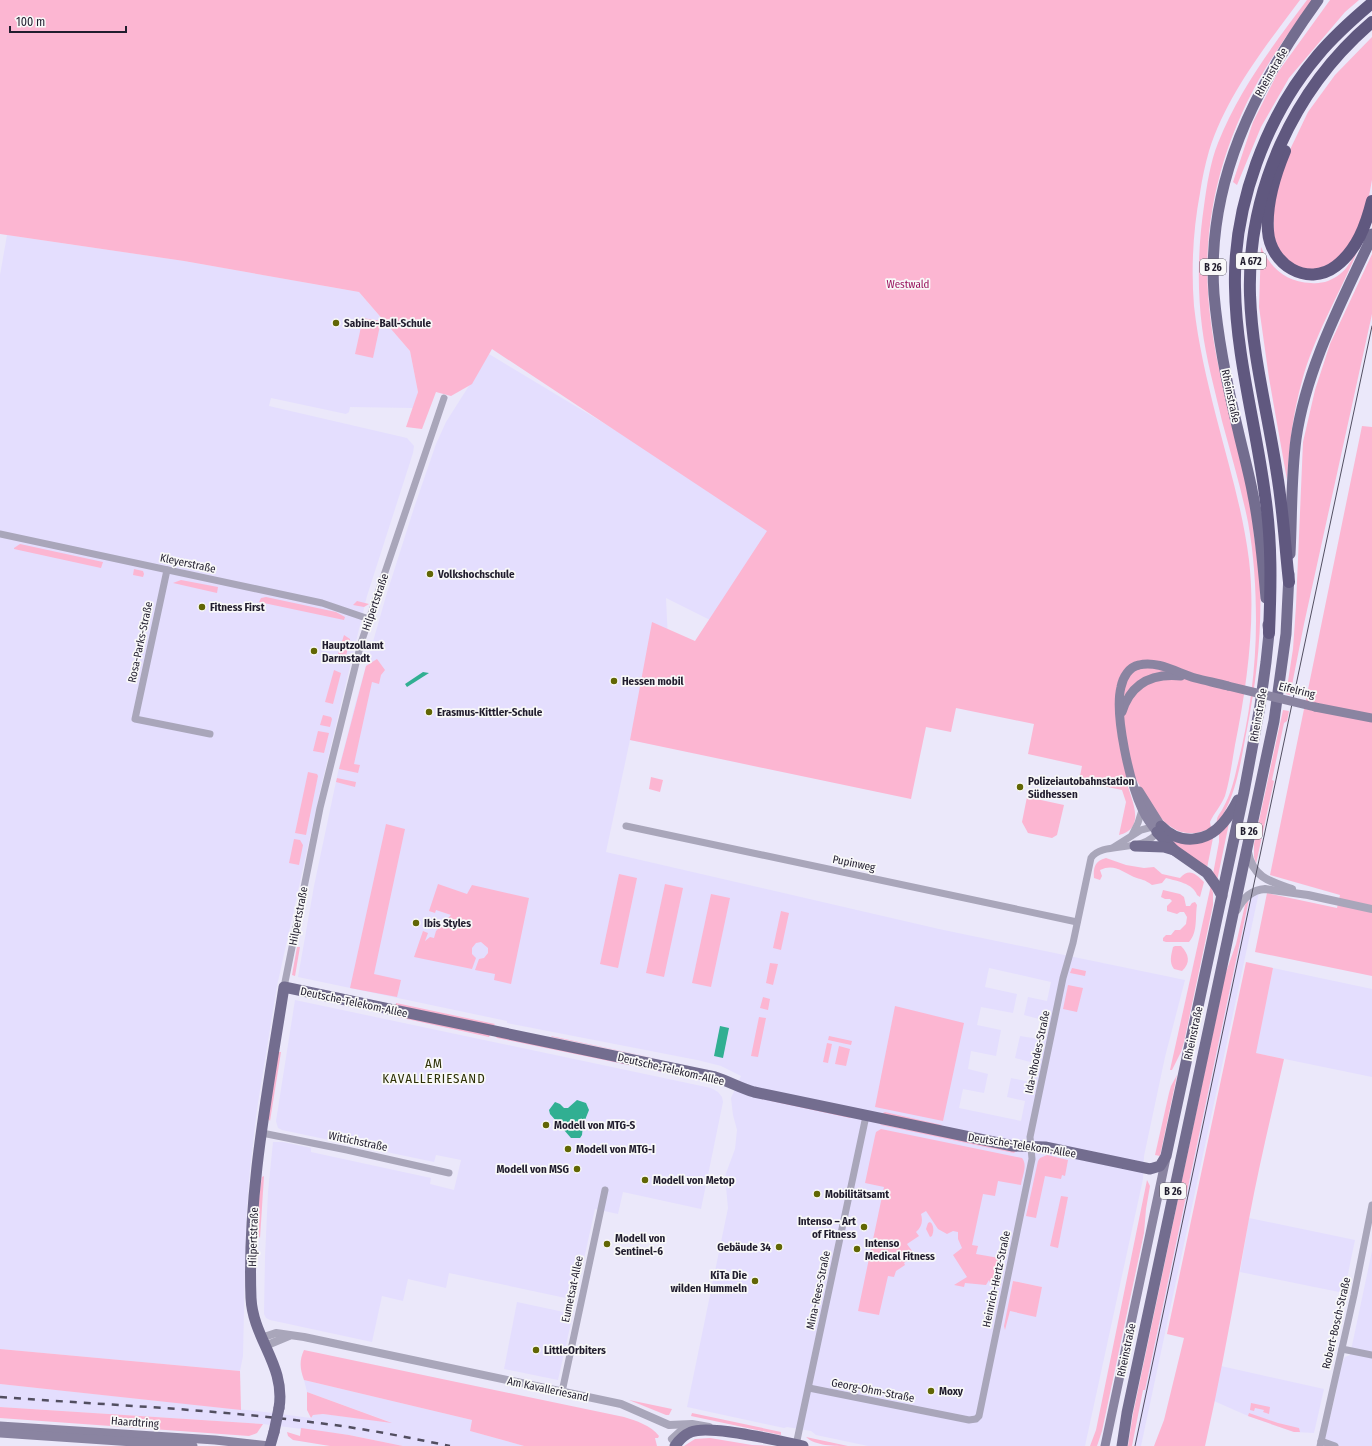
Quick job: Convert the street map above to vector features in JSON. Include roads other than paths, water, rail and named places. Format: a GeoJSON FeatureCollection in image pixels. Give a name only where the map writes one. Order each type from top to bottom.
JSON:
{"type":"FeatureCollection","features":[{"type":"Feature","properties":{"kind":"highway","name":"A 672"},"geometry":{"type":"LineString","coordinates":[[1269,633],[1272,583],[1269,525],[1260,462],[1240,357],[1236,310],[1235,269],[1242,214],[1248,187],[1256,163],[1285,104],[1300,78],[1318,54],[1372,3]]}},
{"type":"Feature","properties":{"kind":"highway","name":"A 672"},"geometry":{"type":"LineString","coordinates":[[1289,582],[1277,473],[1259,373],[1253,329],[1250,294],[1250,263],[1257,216],[1264,187],[1271,165],[1291,125],[1313,87],[1339,56],[1372,22]]}},
{"type":"Feature","properties":{"kind":"highway"},"geometry":{"type":"LineString","coordinates":[[1313,87],[1282,158],[1270,198],[1268,232],[1275,255],[1284,265],[1295,272],[1305,274],[1325,272],[1336,266],[1356,244],[1368,218],[1372,201]]}},
{"type":"Feature","properties":{"kind":"main road","name":"Rheinstraße"},"geometry":{"type":"LineString","coordinates":[[1105,1446],[1244,792],[1260,706],[1269,633],[1262,555],[1254,495],[1237,429],[1217,322],[1214,292],[1214,240],[1217,216],[1225,179],[1234,149],[1244,124],[1275,63],[1318,0]]}},
{"type":"Feature","properties":{"kind":"main road","name":"Rheinstraße"},"geometry":{"type":"LineString","coordinates":[[1122,1446],[1171,1201],[1232,920],[1246,844],[1274,721],[1286,634],[1293,472],[1296,438],[1302,409],[1323,341],[1372,234]]}},
{"type":"Feature","properties":{"kind":"main road","name":"Eifelring"},"geometry":{"type":"LineString","coordinates":[[1157,828],[1142,810],[1123,744],[1120,722],[1120,687],[1125,675],[1133,667],[1140,664],[1154,664],[1194,678],[1315,707],[1372,718]]}},
{"type":"Feature","properties":{"kind":"main road","name":"Eifelring"},"geometry":{"type":"LineString","coordinates":[[1120,722],[1126,702],[1139,684],[1158,676],[1167,675],[1194,678]]}},
{"type":"Feature","properties":{"kind":"main road","name":"Eifelring"},"geometry":{"type":"LineString","coordinates":[[1132,778],[1157,828]]}},
{"type":"Feature","properties":{"kind":"main road"},"geometry":{"type":"LineString","coordinates":[[1157,828],[1181,838],[1192,840],[1206,836],[1216,831],[1224,823],[1244,792]]}},
{"type":"Feature","properties":{"kind":"main road"},"geometry":{"type":"LineString","coordinates":[[1157,828],[1174,850],[1207,873],[1222,896]]}},
{"type":"Feature","properties":{"kind":"main road"},"geometry":{"type":"LineString","coordinates":[[1133,841],[1174,850]]}},
{"type":"Feature","properties":{"kind":"main road","name":"Deutsche-Telekom-Allee"},"geometry":{"type":"LineString","coordinates":[[284,988],[715,1077],[748,1091],[1013,1146],[1045,1147],[1150,1169],[1160,1166],[1166,1156]]}},
{"type":"Feature","properties":{"kind":"main road","name":"Hilpertstraße"},"geometry":{"type":"LineString","coordinates":[[269,1446],[274,1432],[279,1408],[280,1388],[278,1374],[263,1342],[253,1315],[251,1291],[253,1215],[262,1133],[284,988]]}},
{"type":"Feature","properties":{"kind":"main road","name":"Haardtring"},"geometry":{"type":"LineString","coordinates":[[0,1426],[215,1440],[269,1446]]}},
{"type":"Feature","properties":{"kind":"main road"},"geometry":{"type":"LineString","coordinates":[[673,1444],[691,1432],[716,1430]]}},
{"type":"Feature","properties":{"kind":"main road","name":"Am Kavalleriesand"},"geometry":{"type":"LineString","coordinates":[[716,1430],[800,1445]]}},
{"type":"Feature","properties":{"kind":"main road","name":"Haardtring"},"geometry":{"type":"LineString","coordinates":[[0,1433],[193,1446]]}},
{"type":"Feature","properties":{"kind":"street","name":"Hilpertstraße"},"geometry":{"type":"LineString","coordinates":[[284,988],[308,862],[345,704],[361,643],[444,398]]}},
{"type":"Feature","properties":{"kind":"street","name":"Kleyerstraße"},"geometry":{"type":"LineString","coordinates":[[0,534],[327,604],[369,618]]}},
{"type":"Feature","properties":{"kind":"street","name":"Rosa-Parks-Straße"},"geometry":{"type":"LineString","coordinates":[[167,570],[135,718],[210,734]]}},
{"type":"Feature","properties":{"kind":"street"},"geometry":{"type":"LineString","coordinates":[[1133,841],[1142,810]]}},
{"type":"Feature","properties":{"kind":"street","name":"Pupinweg"},"geometry":{"type":"LineString","coordinates":[[626,826],[1077,922]]}},
{"type":"Feature","properties":{"kind":"street"},"geometry":{"type":"LineString","coordinates":[[1133,841],[1149,839],[1157,828]]}},
{"type":"Feature","properties":{"kind":"street"},"geometry":{"type":"LineString","coordinates":[[1077,922],[1092,858],[1096,852],[1133,841],[1157,828]]}},
{"type":"Feature","properties":{"kind":"street"},"geometry":{"type":"LineString","coordinates":[[1246,844],[1249,861],[1261,876],[1272,882],[1308,895]]}},
{"type":"Feature","properties":{"kind":"street"},"geometry":{"type":"LineString","coordinates":[[1232,920],[1246,896],[1258,890],[1265,889],[1308,895],[1372,909]]}},
{"type":"Feature","properties":{"kind":"street","name":"Ida-Rhodes-Straße"},"geometry":{"type":"LineString","coordinates":[[1031,1146],[1030,1137],[1077,922]]}},
{"type":"Feature","properties":{"kind":"street","name":"Mina-Rees-Straße"},"geometry":{"type":"LineString","coordinates":[[800,1445],[809,1388],[866,1116]]}},
{"type":"Feature","properties":{"kind":"street","name":"Wittichstraße"},"geometry":{"type":"LineString","coordinates":[[262,1133],[449,1173]]}},
{"type":"Feature","properties":{"kind":"street","name":"Heinrich-Hertz-Straße"},"geometry":{"type":"LineString","coordinates":[[979,1416],[1032,1159],[1031,1146]]}},
{"type":"Feature","properties":{"kind":"street","name":"Eumetsat-Allee"},"geometry":{"type":"LineString","coordinates":[[562,1392],[605,1190]]}},
{"type":"Feature","properties":{"kind":"street","name":"Robert-Bosch-Straße"},"geometry":{"type":"LineString","coordinates":[[1320,1443],[1342,1349],[1372,1205]]}},
{"type":"Feature","properties":{"kind":"street","name":"Am Kavalleriesand"},"geometry":{"type":"LineString","coordinates":[[263,1342],[292,1335],[621,1404],[669,1425],[692,1424],[716,1430]]}},
{"type":"Feature","properties":{"kind":"street"},"geometry":{"type":"LineString","coordinates":[[1342,1349],[1372,1355]]}},
{"type":"Feature","properties":{"kind":"street","name":"Georg-Ohm-Straße"},"geometry":{"type":"LineString","coordinates":[[809,1388],[969,1420],[976,1419],[979,1416]]}},
{"type":"Feature","properties":{"kind":"street"},"geometry":{"type":"LineString","coordinates":[[669,1425],[672,1432],[673,1444]]}},
{"type":"Feature","properties":{"kind":"street"},"geometry":{"type":"LineString","coordinates":[[1320,1443],[1335,1446]]}},
{"type":"Feature","properties":{"kind":"tram line"},"geometry":{"type":"LineString","coordinates":[[1135,1446],[1372,326]]}},
{"type":"Feature","properties":{"kind":"railway"},"geometry":{"type":"LineString","coordinates":[[0,1397],[279,1418],[368,1430],[450,1446]]}},
{"type":"Feature","properties":{"kind":"place","name":"Sabine-Ball-Schule"},"geometry":{"type":"Point","coordinates":[336,323]}},
{"type":"Feature","properties":{"kind":"place","name":"Volkshochschule"},"geometry":{"type":"Point","coordinates":[430,574]}},
{"type":"Feature","properties":{"kind":"place","name":"Fitness First"},"geometry":{"type":"Point","coordinates":[202,607]}},
{"type":"Feature","properties":{"kind":"place","name":"Hauptzollamt Darmstadt"},"geometry":{"type":"Point","coordinates":[314,651]}},
{"type":"Feature","properties":{"kind":"place","name":"Hessen mobil"},"geometry":{"type":"Point","coordinates":[614,681]}},
{"type":"Feature","properties":{"kind":"place","name":"Erasmus-Kittler-Schule"},"geometry":{"type":"Point","coordinates":[429,712]}},
{"type":"Feature","properties":{"kind":"place","name":"Polizeiautobahnstation Südhessen"},"geometry":{"type":"Point","coordinates":[1020,787]}},
{"type":"Feature","properties":{"kind":"place","name":"Ibis Styles"},"geometry":{"type":"Point","coordinates":[416,923]}},
{"type":"Feature","properties":{"kind":"place","name":"Modell von MTG-S"},"geometry":{"type":"Point","coordinates":[546,1125]}},
{"type":"Feature","properties":{"kind":"place","name":"Modell von MTG-I"},"geometry":{"type":"Point","coordinates":[568,1149]}},
{"type":"Feature","properties":{"kind":"place","name":"Modell von MSG"},"geometry":{"type":"Point","coordinates":[577,1169]}},
{"type":"Feature","properties":{"kind":"place","name":"Modell von Metop"},"geometry":{"type":"Point","coordinates":[645,1180]}},
{"type":"Feature","properties":{"kind":"place","name":"Mobilitätsamt"},"geometry":{"type":"Point","coordinates":[817,1194]}},
{"type":"Feature","properties":{"kind":"place","name":"Intenso – Art of Fitness"},"geometry":{"type":"Point","coordinates":[864,1227]}},
{"type":"Feature","properties":{"kind":"place","name":"Modell von Sentinel-6"},"geometry":{"type":"Point","coordinates":[607,1244]}},
{"type":"Feature","properties":{"kind":"place","name":"Gebäude 34"},"geometry":{"type":"Point","coordinates":[779,1247]}},
{"type":"Feature","properties":{"kind":"place","name":"Intenso Medical Fitness"},"geometry":{"type":"Point","coordinates":[857,1249]}},
{"type":"Feature","properties":{"kind":"place","name":"KiTa Die wilden Hummeln"},"geometry":{"type":"Point","coordinates":[755,1281]}},
{"type":"Feature","properties":{"kind":"place","name":"LittleOrbiters"},"geometry":{"type":"Point","coordinates":[536,1350]}},
{"type":"Feature","properties":{"kind":"place","name":"Moxy"},"geometry":{"type":"Point","coordinates":[931,1391]}},
{"type":"Feature","properties":{"kind":"district","name":"AM KAVALLERIESAND"},"geometry":{"type":"Point","coordinates":[434,1070]}},
{"type":"Feature","properties":{"kind":"park label","name":"Westwald"},"geometry":{"type":"Point","coordinates":[908,284]}}]}
